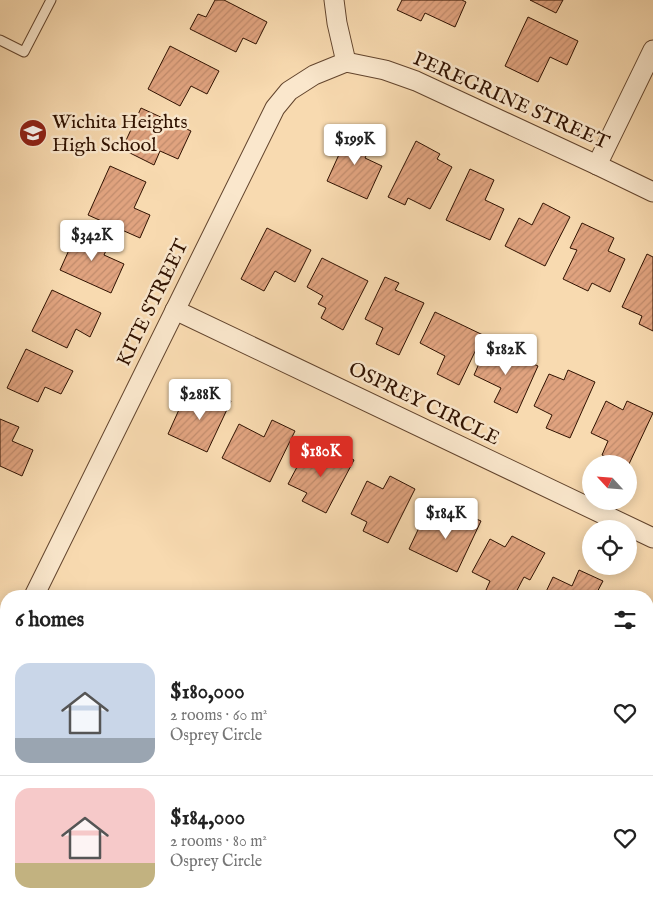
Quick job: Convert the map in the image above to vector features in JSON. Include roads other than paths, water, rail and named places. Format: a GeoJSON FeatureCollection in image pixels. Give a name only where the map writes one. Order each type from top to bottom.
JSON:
{"type":"FeatureCollection","features":[{"type":"Feature","properties":{"kind":"street"},"geometry":{"type":"LineString","coordinates":[[334,0],[346,62]]}},
{"type":"Feature","properties":{"kind":"street"},"geometry":{"type":"LineString","coordinates":[[597,164],[653,50]]}},
{"type":"Feature","properties":{"kind":"street","name":"PEREGRINE STREET"},"geometry":{"type":"LineString","coordinates":[[346,62],[385,70],[416,81],[597,164],[653,192]]}},
{"type":"Feature","properties":{"kind":"street","name":"KITE STREET"},"geometry":{"type":"LineString","coordinates":[[37,590],[275,108],[289,91],[314,74],[346,62]]}},
{"type":"Feature","properties":{"kind":"street","name":"OSPREY CIRCLE"},"geometry":{"type":"LineString","coordinates":[[175,310],[653,538]]}},
{"type":"Feature","properties":{"kind":"lane"},"geometry":{"type":"LineString","coordinates":[[0,40],[24,52],[51,0]]}},
{"type":"Feature","properties":{"kind":"place","name":"Wichita Heights High School"},"geometry":{"type":"Point","coordinates":[33,133]}}]}
